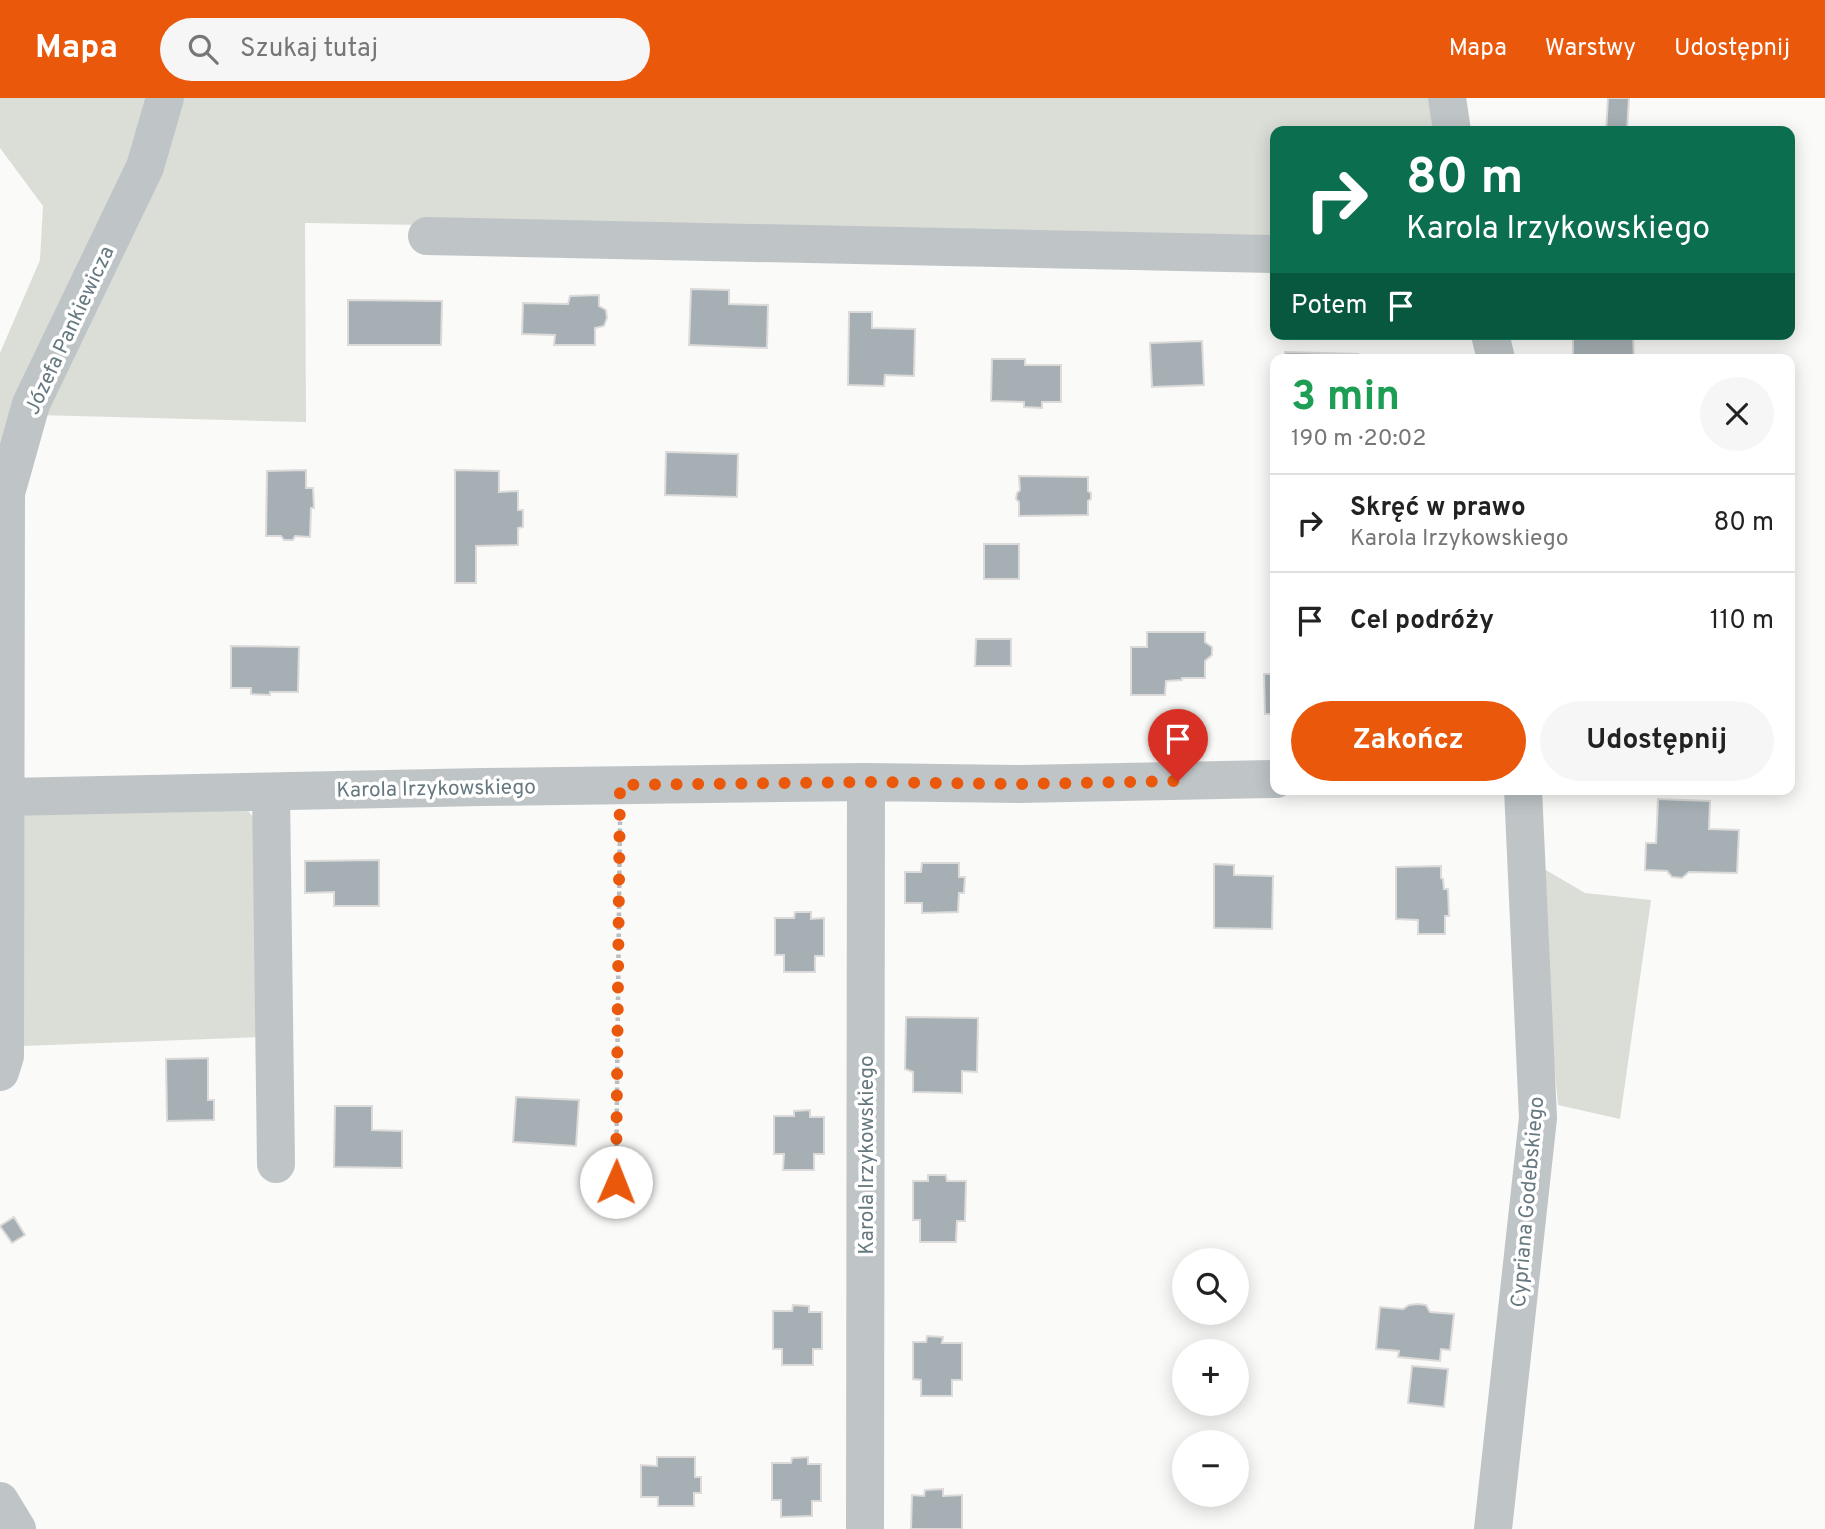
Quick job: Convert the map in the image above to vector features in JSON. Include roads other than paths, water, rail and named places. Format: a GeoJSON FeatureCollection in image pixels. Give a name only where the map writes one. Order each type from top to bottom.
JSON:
{"type":"FeatureCollection","features":[{"type":"Feature","properties":{"kind":"street","name":"Józefa Pankiewicza"},"geometry":{"type":"LineString","coordinates":[[0,1072],[5,1056],[6,493],[31,404],[145,167],[165,98]]}},
{"type":"Feature","properties":{"kind":"street"},"geometry":{"type":"LineString","coordinates":[[1447,98],[1451,126]]}},
{"type":"Feature","properties":{"kind":"street"},"geometry":{"type":"LineString","coordinates":[[427,236],[1270,254]]}},
{"type":"Feature","properties":{"kind":"street","name":"Karola Irzykowskiego"},"geometry":{"type":"LineString","coordinates":[[6,797],[620,785],[866,782],[1020,784],[1270,779]]}},
{"type":"Feature","properties":{"kind":"street","name":"Karola Irzykowskiego"},"geometry":{"type":"LineString","coordinates":[[865,1529],[866,782]]}},
{"type":"Feature","properties":{"kind":"street"},"geometry":{"type":"LineString","coordinates":[[271,792],[276,1164]]}},
{"type":"Feature","properties":{"kind":"street","name":"Cypriana Godebskiego"},"geometry":{"type":"LineString","coordinates":[[1493,1529],[1538,1118],[1523,795]]}},
{"type":"Feature","properties":{"kind":"street"},"geometry":{"type":"LineString","coordinates":[[0,1501],[17,1529]]}}]}
